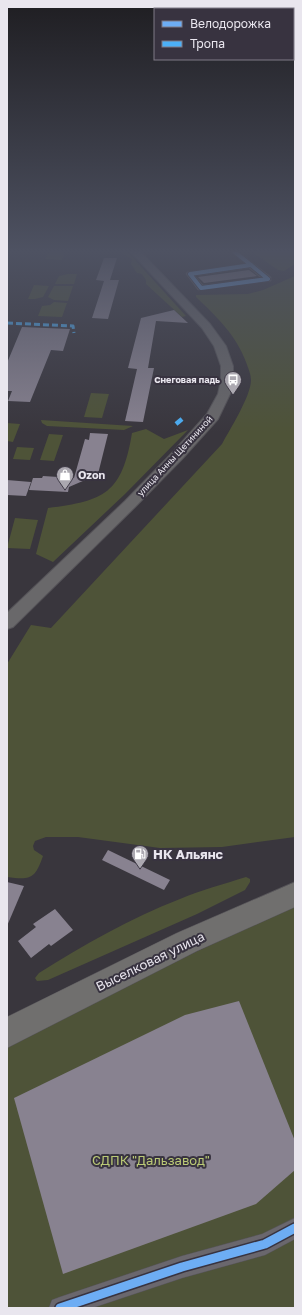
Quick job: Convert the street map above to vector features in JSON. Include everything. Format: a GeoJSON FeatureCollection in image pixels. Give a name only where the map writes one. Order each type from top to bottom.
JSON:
{"type":"FeatureCollection","features":[{"type":"Feature","properties":{"kind":"main road","name":"улица Анны Щетининой"},"geometry":{"type":"LineString","coordinates":[[7,621],[130,504],[213,416],[224,394],[227,380],[227,366],[220,346],[206,326],[191,310]]}},
{"type":"Feature","properties":{"kind":"main road","name":"Выселковая улица"},"geometry":{"type":"LineString","coordinates":[[7,1018],[175,935],[295,880]]}},
{"type":"Feature","properties":{"kind":"main road","name":"Выселковая улица"},"geometry":{"type":"LineString","coordinates":[[7,1033],[187,942],[295,894]]}},
{"type":"Feature","properties":{"kind":"street"},"geometry":{"type":"LineString","coordinates":[[60,1308],[182,1268],[265,1244],[295,1228]]}},
{"type":"Feature","properties":{"kind":"green space"},"geometry":{"type":"Polygon","coordinates":[[[40,310],[64,310],[62,317],[38,316],[40,310]]]}},
{"type":"Feature","properties":{"kind":"green space"},"geometry":{"type":"Polygon","coordinates":[[[175,310],[181,310],[186,316],[182,317],[175,310]]]}},
{"type":"Feature","properties":{"kind":"green space"},"geometry":{"type":"Polygon","coordinates":[[[209,310],[295,310],[295,837],[222,847],[160,848],[78,837],[46,837],[35,841],[33,846],[34,850],[43,856],[34,874],[27,878],[7,877],[7,664],[31,625],[51,628],[222,444],[248,395],[251,380],[242,352],[237,343],[209,310]]]}},
{"type":"Feature","properties":{"kind":"green space"},"geometry":{"type":"Polygon","coordinates":[[[91,393],[109,394],[102,418],[84,417],[91,393]]]}},
{"type":"Feature","properties":{"kind":"green space"},"geometry":{"type":"Polygon","coordinates":[[[41,420],[133,426],[124,430],[47,426],[42,423],[41,420]]]}},
{"type":"Feature","properties":{"kind":"green space"},"geometry":{"type":"Polygon","coordinates":[[[7,423],[20,424],[13,442],[7,441],[7,423]]]}},
{"type":"Feature","properties":{"kind":"green space"},"geometry":{"type":"Polygon","coordinates":[[[146,429],[164,439],[188,430],[125,494],[53,562],[36,554],[48,508],[84,502],[97,497],[108,490],[116,481],[123,469],[132,433],[146,429]]]}},
{"type":"Feature","properties":{"kind":"green space"},"geometry":{"type":"Polygon","coordinates":[[[49,434],[63,435],[54,461],[40,460],[49,434]]]}},
{"type":"Feature","properties":{"kind":"green space"},"geometry":{"type":"Polygon","coordinates":[[[17,447],[34,448],[30,460],[13,459],[17,447]]]}},
{"type":"Feature","properties":{"kind":"green space"},"geometry":{"type":"Polygon","coordinates":[[[15,518],[38,520],[30,549],[7,548],[15,518]]]}},
{"type":"Feature","properties":{"kind":"green space"},"geometry":{"type":"Polygon","coordinates":[[[246,877],[250,879],[250,882],[245,890],[197,914],[48,980],[37,981],[35,978],[39,973],[73,952],[161,906],[246,877]]]}},
{"type":"Feature","properties":{"kind":"green space","name":"СДПК \"Дальзавод\""},"geometry":{"type":"Polygon","coordinates":[[[295,905],[295,1308],[7,1308],[7,1041],[295,905]]]}},
{"type":"Feature","properties":{"kind":"building"},"geometry":{"type":"Polygon","coordinates":[[[94,310],[110,310],[108,319],[92,318],[94,310]]]}},
{"type":"Feature","properties":{"kind":"building"},"geometry":{"type":"Polygon","coordinates":[[[174,310],[188,323],[156,321],[148,368],[154,368],[143,422],[125,421],[137,369],[128,368],[141,318],[174,310]]]}},
{"type":"Feature","properties":{"kind":"building"},"geometry":{"type":"Polygon","coordinates":[[[22,327],[70,329],[63,351],[51,350],[30,402],[8,401],[12,391],[7,391],[7,363],[22,327]]]}},
{"type":"Feature","properties":{"kind":"building"},"geometry":{"type":"Polygon","coordinates":[[[90,433],[108,434],[97,478],[92,477],[69,487],[68,492],[29,490],[33,478],[42,478],[43,476],[74,478],[85,439],[89,440],[90,433]]]}},
{"type":"Feature","properties":{"kind":"building"},"geometry":{"type":"Polygon","coordinates":[[[7,480],[31,482],[26,496],[7,495],[7,480]]]}},
{"type":"Feature","properties":{"kind":"building"},"geometry":{"type":"Polygon","coordinates":[[[108,850],[170,880],[164,890],[102,860],[108,850]]]}},
{"type":"Feature","properties":{"kind":"building"},"geometry":{"type":"Polygon","coordinates":[[[7,882],[24,886],[7,926],[7,882]]]}},
{"type":"Feature","properties":{"kind":"building"},"geometry":{"type":"Polygon","coordinates":[[[55,909],[73,930],[51,946],[49,944],[31,958],[18,941],[36,927],[33,924],[55,909]]]}},
{"type":"Feature","properties":{"kind":"building"},"geometry":{"type":"Polygon","coordinates":[[[239,1001],[295,1141],[295,1170],[256,1204],[63,1274],[14,1098],[185,1015],[239,1001]]]}},
{"type":"Feature","properties":{"kind":"marked path"},"geometry":{"type":"LineString","coordinates":[[7,323],[73,326],[74,333]]}},
{"type":"Feature","properties":{"kind":"marked path"},"geometry":{"type":"LineString","coordinates":[[176,424],[182,419]]}},
{"type":"Feature","properties":{"kind":"cycle path"},"geometry":{"type":"LineString","coordinates":[[60,1308],[182,1267],[265,1244],[295,1228]]}},
{"type":"Feature","properties":{"kind":"place","name":"Снеговая падь"},"geometry":{"type":"Point","coordinates":[233,395]}},
{"type":"Feature","properties":{"kind":"place","name":"Ozon"},"geometry":{"type":"Point","coordinates":[65,490]}},
{"type":"Feature","properties":{"kind":"place","name":"НК Альянс"},"geometry":{"type":"Point","coordinates":[140,869]}}]}
